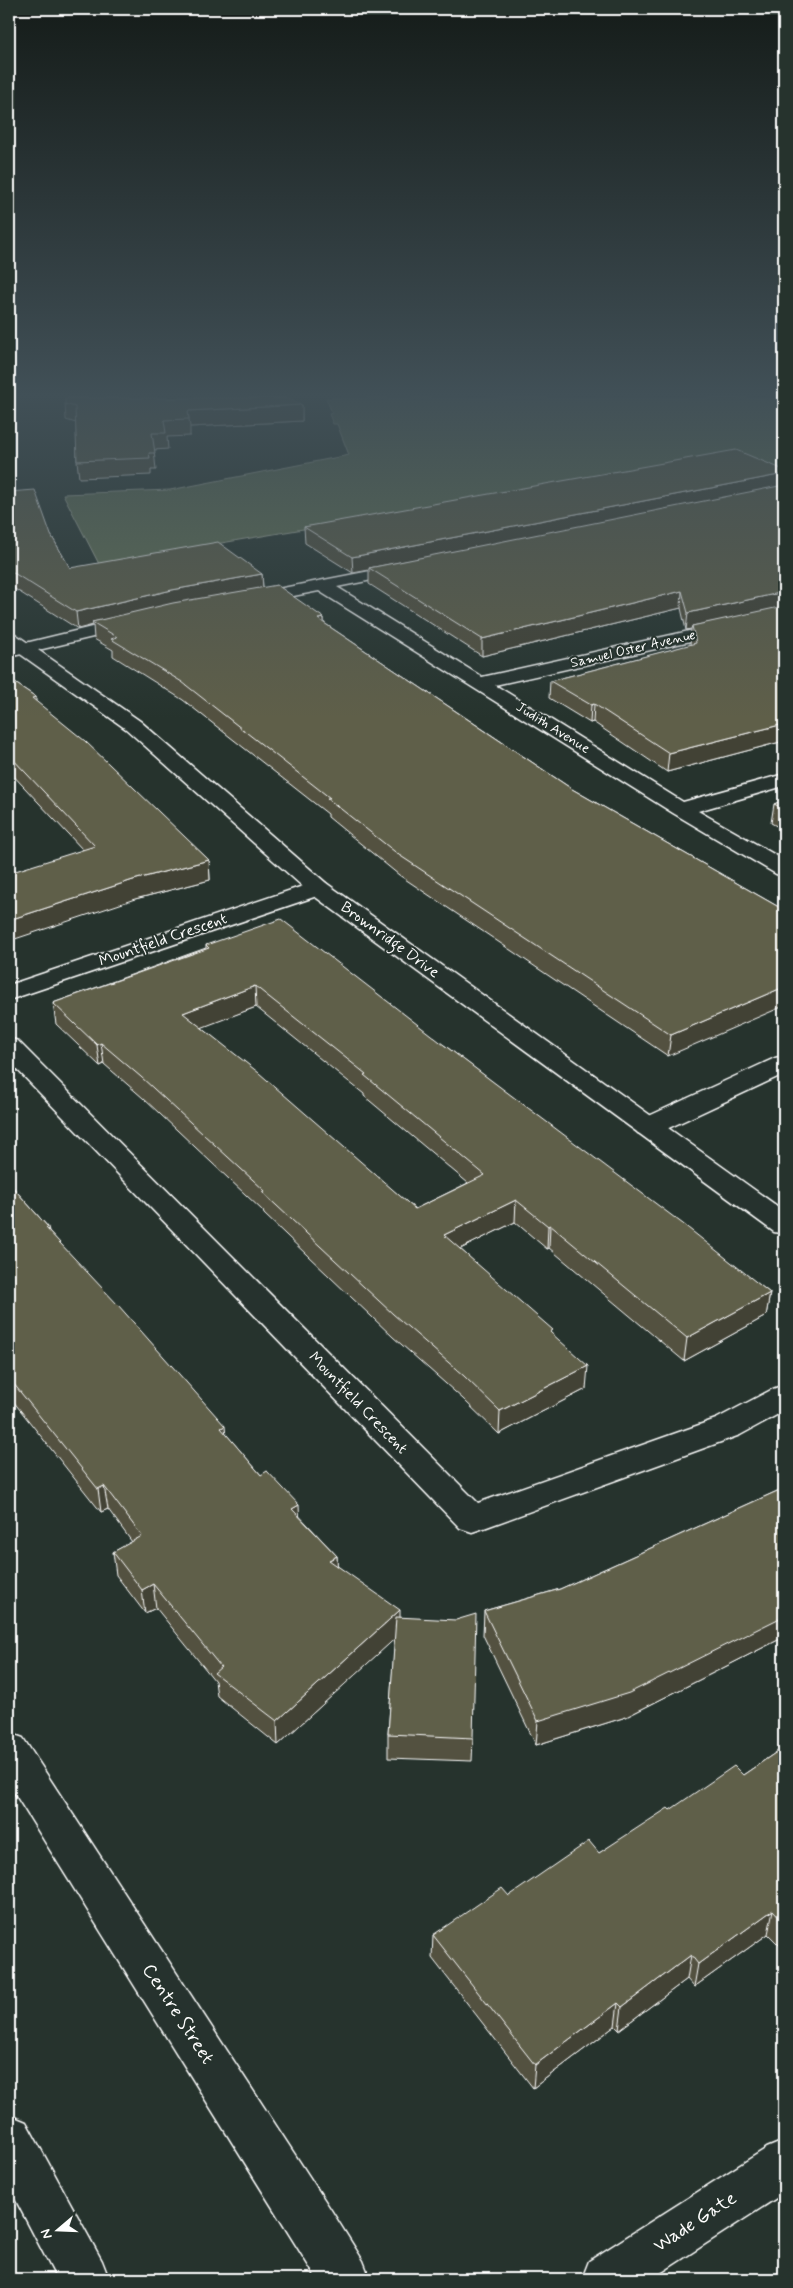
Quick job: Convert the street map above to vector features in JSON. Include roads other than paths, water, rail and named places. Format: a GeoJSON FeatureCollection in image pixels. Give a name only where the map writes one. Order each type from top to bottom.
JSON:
{"type":"FeatureCollection","features":[{"type":"Feature","properties":{"kind":"street"},"geometry":{"type":"LineString","coordinates":[[239,601],[419,567]]}},
{"type":"Feature","properties":{"kind":"street","name":"Judith Avenue"},"geometry":{"type":"LineString","coordinates":[[323,586],[680,808],[784,869]]}},
{"type":"Feature","properties":{"kind":"street","name":"Samuel Oster Avenue"},"geometry":{"type":"LineString","coordinates":[[481,683],[784,615]]}},
{"type":"Feature","properties":{"kind":"street"},"geometry":{"type":"LineString","coordinates":[[14,646],[146,619]]}},
{"type":"Feature","properties":{"kind":"street","name":"Brownridge Drive"},"geometry":{"type":"LineString","coordinates":[[14,646],[133,725],[318,888],[784,1225]]}},
{"type":"Feature","properties":{"kind":"street"},"geometry":{"type":"LineString","coordinates":[[680,808],[784,780]]}},
{"type":"Feature","properties":{"kind":"street","name":"Mountfield Crescent"},"geometry":{"type":"LineString","coordinates":[[9,993],[318,888]]}},
{"type":"Feature","properties":{"kind":"street","name":"Mountfield Crescent"},"geometry":{"type":"LineString","coordinates":[[9,1046],[472,1519],[728,1427],[784,1398]]}},
{"type":"Feature","properties":{"kind":"street"},"geometry":{"type":"LineString","coordinates":[[648,1126],[784,1064]]}},
{"type":"Feature","properties":{"kind":"street","name":"Centre Street"},"geometry":{"type":"LineString","coordinates":[[9,1750],[345,2279]]}},
{"type":"Feature","properties":{"kind":"street"},"geometry":{"type":"LineString","coordinates":[[9,2139],[84,2279]]}},
{"type":"Feature","properties":{"kind":"street","name":"Wade Gate"},"geometry":{"type":"LineString","coordinates":[[607,2279],[784,2166]]}}]}
